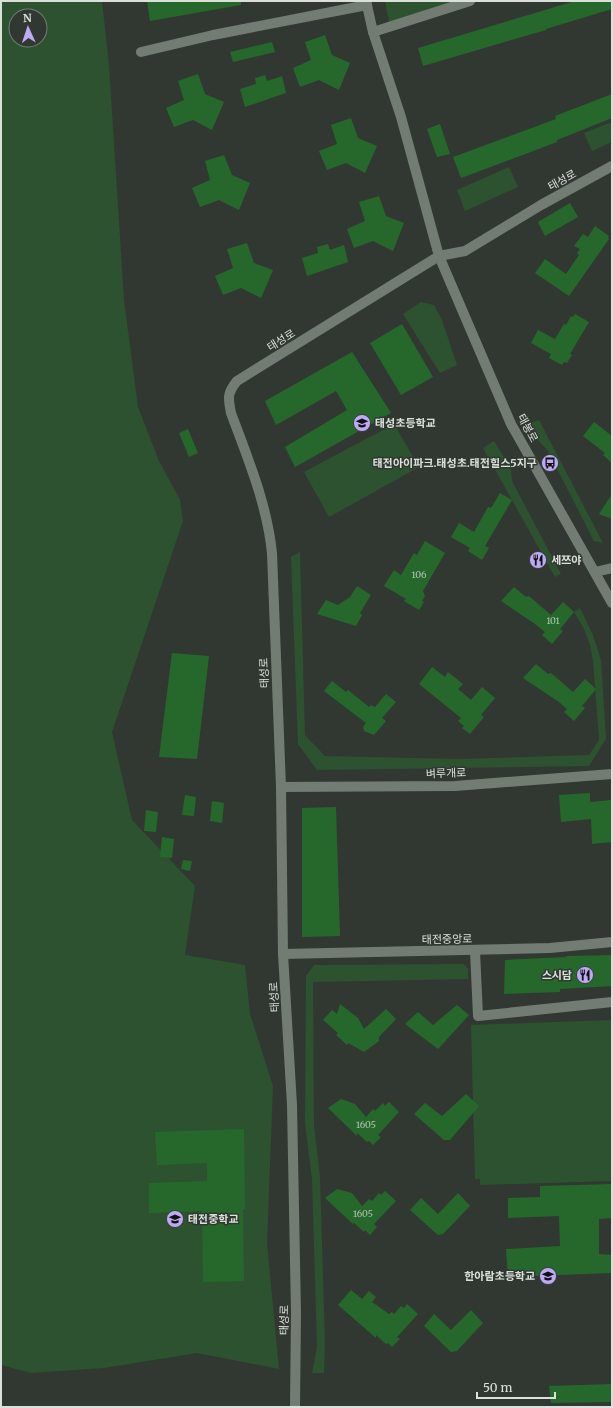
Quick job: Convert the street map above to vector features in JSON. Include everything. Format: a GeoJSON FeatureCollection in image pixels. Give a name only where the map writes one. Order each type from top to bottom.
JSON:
{"type":"FeatureCollection","features":[{"type":"Feature","properties":{"kind":"street"},"geometry":{"type":"LineString","coordinates":[[373,32],[470,1]]}},
{"type":"Feature","properties":{"kind":"street"},"geometry":{"type":"LineString","coordinates":[[141,52],[213,35],[367,3]]}},
{"type":"Feature","properties":{"kind":"street","name":"태봉로"},"geometry":{"type":"LineString","coordinates":[[367,3],[373,32],[401,117],[439,256],[511,424],[612,603]]}},
{"type":"Feature","properties":{"kind":"street","name":"태성로"},"geometry":{"type":"LineString","coordinates":[[295,1407],[296,1313],[292,1113],[283,954],[281,787],[272,553],[270,532],[260,492],[228,399],[231,389],[237,381],[439,256],[465,251],[612,166]]}},
{"type":"Feature","properties":{"kind":"street"},"geometry":{"type":"LineString","coordinates":[[595,572],[612,568]]}},
{"type":"Feature","properties":{"kind":"street","name":"벼루개로"},"geometry":{"type":"LineString","coordinates":[[281,787],[455,786],[612,774]]}},
{"type":"Feature","properties":{"kind":"street","name":"태전중앙로"},"geometry":{"type":"LineString","coordinates":[[283,954],[475,951],[550,948],[612,942]]}},
{"type":"Feature","properties":{"kind":"street"},"geometry":{"type":"LineString","coordinates":[[475,951],[478,1016],[612,1002]]}},
{"type":"Feature","properties":{"kind":"green space"},"geometry":{"type":"Polygon","coordinates":[[[1,1],[102,1],[109,65],[124,300],[138,407],[159,461],[180,500],[183,521],[112,732],[132,820],[195,886],[185,955],[245,965],[250,1014],[273,1086],[267,1243],[279,1369],[197,1353],[104,1368],[31,1373],[1,1365],[1,1]]]}},
{"type":"Feature","properties":{"kind":"green space"},"geometry":{"type":"Polygon","coordinates":[[[385,1],[455,1],[389,22],[385,1]]]}},
{"type":"Feature","properties":{"kind":"green space"},"geometry":{"type":"Polygon","coordinates":[[[612,122],[612,142],[592,151],[584,133],[612,122]]]}},
{"type":"Feature","properties":{"kind":"green space"},"geometry":{"type":"Polygon","coordinates":[[[509,167],[518,187],[465,211],[457,190],[509,167]]]}},
{"type":"Feature","properties":{"kind":"green space"},"geometry":{"type":"Polygon","coordinates":[[[421,302],[434,305],[442,320],[457,365],[440,373],[403,314],[421,302]]]}},
{"type":"Feature","properties":{"kind":"green space"},"geometry":{"type":"Polygon","coordinates":[[[539,420],[603,543],[594,541],[548,451],[530,431],[526,424],[539,420]]]}},
{"type":"Feature","properties":{"kind":"green space"},"geometry":{"type":"Polygon","coordinates":[[[394,424],[419,467],[329,517],[304,472],[394,424]]]}},
{"type":"Feature","properties":{"kind":"green space"},"geometry":{"type":"Polygon","coordinates":[[[494,441],[511,469],[512,481],[561,574],[555,577],[483,448],[494,441]]]}},
{"type":"Feature","properties":{"kind":"green space"},"geometry":{"type":"Polygon","coordinates":[[[300,552],[305,735],[325,756],[458,759],[589,755],[599,740],[593,660],[590,645],[584,629],[574,612],[580,608],[593,635],[601,660],[606,739],[589,766],[317,770],[298,744],[291,557],[300,552]]]}},
{"type":"Feature","properties":{"kind":"green space"},"geometry":{"type":"Polygon","coordinates":[[[464,964],[468,969],[468,979],[313,982],[314,1125],[320,1177],[325,1343],[324,1373],[312,1373],[317,1347],[312,1179],[305,1123],[306,976],[314,965],[464,964]]]}},
{"type":"Feature","properties":{"kind":"green space"},"geometry":{"type":"Polygon","coordinates":[[[612,1020],[612,1181],[480,1185],[480,1179],[475,1179],[471,1025],[612,1020]]]}},
{"type":"Feature","properties":{"kind":"building"},"geometry":{"type":"Polygon","coordinates":[[[147,1],[241,1],[241,5],[150,21],[147,1]]]}},
{"type":"Feature","properties":{"kind":"building"},"geometry":{"type":"Polygon","coordinates":[[[575,1],[612,1],[612,9],[423,66],[418,48],[575,1]]]}},
{"type":"Feature","properties":{"kind":"building"},"geometry":{"type":"Polygon","coordinates":[[[325,35],[332,55],[350,63],[339,90],[319,80],[300,87],[293,68],[311,60],[305,42],[325,35]]]}},
{"type":"Feature","properties":{"kind":"building"},"geometry":{"type":"Polygon","coordinates":[[[272,42],[275,52],[233,62],[230,52],[272,42]]]}},
{"type":"Feature","properties":{"kind":"building"},"geometry":{"type":"Polygon","coordinates":[[[198,74],[205,94],[224,102],[212,130],[193,120],[174,127],[166,108],[184,100],[178,81],[198,74]]]}},
{"type":"Feature","properties":{"kind":"building"},"geometry":{"type":"Polygon","coordinates":[[[265,75],[267,81],[282,76],[286,93],[245,107],[240,89],[256,84],[255,78],[265,75]]]}},
{"type":"Feature","properties":{"kind":"building"},"geometry":{"type":"Polygon","coordinates":[[[612,94],[612,118],[557,140],[557,142],[461,178],[453,157],[556,119],[555,116],[612,94]]]}},
{"type":"Feature","properties":{"kind":"building"},"geometry":{"type":"Polygon","coordinates":[[[351,118],[358,138],[377,146],[365,173],[346,163],[327,170],[319,151],[337,144],[331,125],[351,118]]]}},
{"type":"Feature","properties":{"kind":"building"},"geometry":{"type":"Polygon","coordinates":[[[440,124],[450,154],[437,157],[427,129],[440,124]]]}},
{"type":"Feature","properties":{"kind":"building"},"geometry":{"type":"Polygon","coordinates":[[[224,155],[232,175],[250,183],[239,210],[219,200],[200,207],[192,188],[210,180],[205,161],[224,155]]]}},
{"type":"Feature","properties":{"kind":"building"},"geometry":{"type":"Polygon","coordinates":[[[379,196],[386,216],[404,223],[393,251],[373,241],[354,248],[347,229],[365,221],[359,202],[379,196]]]}},
{"type":"Feature","properties":{"kind":"building"},"geometry":{"type":"Polygon","coordinates":[[[570,203],[578,217],[545,236],[538,222],[570,203]]]}},
{"type":"Feature","properties":{"kind":"building"},"geometry":{"type":"Polygon","coordinates":[[[595,226],[609,236],[609,239],[569,296],[535,273],[545,259],[566,274],[579,255],[577,253],[580,249],[574,246],[583,234],[588,237],[595,226]]]}},
{"type":"Feature","properties":{"kind":"building"},"geometry":{"type":"Polygon","coordinates":[[[247,243],[254,263],[273,270],[261,298],[241,288],[223,295],[215,276],[233,268],[227,249],[247,243]]]}},
{"type":"Feature","properties":{"kind":"building"},"geometry":{"type":"Polygon","coordinates":[[[328,244],[330,250],[344,245],[348,262],[307,276],[302,258],[318,253],[317,247],[328,244]]]}},
{"type":"Feature","properties":{"kind":"building"},"geometry":{"type":"Polygon","coordinates":[[[575,314],[589,322],[570,354],[572,355],[567,363],[564,362],[562,365],[549,358],[551,354],[531,343],[538,330],[555,339],[564,324],[566,325],[571,316],[573,317],[575,314]]]}},
{"type":"Feature","properties":{"kind":"building"},"geometry":{"type":"Polygon","coordinates":[[[402,324],[433,377],[401,395],[370,343],[402,324]]]}},
{"type":"Feature","properties":{"kind":"building"},"geometry":{"type":"Polygon","coordinates":[[[352,352],[391,413],[295,467],[285,447],[347,410],[336,391],[276,425],[265,401],[352,352]]]}},
{"type":"Feature","properties":{"kind":"building"},"geometry":{"type":"Polygon","coordinates":[[[594,422],[612,436],[612,463],[603,455],[605,453],[583,436],[594,422]]]}},
{"type":"Feature","properties":{"kind":"building"},"geometry":{"type":"Polygon","coordinates":[[[188,429],[198,453],[189,457],[179,433],[188,429]]]}},
{"type":"Feature","properties":{"kind":"building"},"geometry":{"type":"Polygon","coordinates":[[[500,493],[512,500],[485,546],[489,548],[482,560],[468,551],[470,548],[451,537],[459,523],[474,532],[488,507],[491,508],[500,493]]]}},
{"type":"Feature","properties":{"kind":"building"},"geometry":{"type":"Polygon","coordinates":[[[612,494],[612,519],[599,514],[612,494]]]}},
{"type":"Feature","properties":{"kind":"building"},"geometry":{"type":"Polygon","coordinates":[[[425,541],[445,553],[423,591],[425,596],[422,601],[424,602],[419,610],[404,601],[406,599],[384,586],[394,570],[401,575],[414,553],[417,555],[425,541]]]}},
{"type":"Feature","properties":{"kind":"building"},"geometry":{"type":"Polygon","coordinates":[[[357,586],[371,595],[360,613],[362,615],[356,626],[317,614],[326,600],[338,605],[350,597],[357,586]]]}},
{"type":"Feature","properties":{"kind":"building"},"geometry":{"type":"Polygon","coordinates":[[[514,587],[526,597],[529,596],[551,615],[563,602],[574,612],[560,629],[563,631],[552,644],[542,635],[545,632],[501,601],[514,587]]]}},
{"type":"Feature","properties":{"kind":"building"},"geometry":{"type":"Polygon","coordinates":[[[172,653],[209,656],[197,759],[159,757],[172,653]]]}},
{"type":"Feature","properties":{"kind":"building"},"geometry":{"type":"Polygon","coordinates":[[[536,664],[548,674],[551,673],[573,692],[585,679],[596,689],[582,706],[585,708],[574,721],[564,712],[567,709],[559,702],[523,678],[536,664]]]}},
{"type":"Feature","properties":{"kind":"building"},"geometry":{"type":"Polygon","coordinates":[[[432,667],[445,677],[448,672],[463,684],[458,689],[471,700],[482,687],[495,698],[481,715],[484,717],[470,734],[462,728],[464,726],[458,721],[461,718],[419,684],[432,667]]]}},
{"type":"Feature","properties":{"kind":"building"},"geometry":{"type":"Polygon","coordinates":[[[332,681],[346,692],[348,690],[369,707],[371,705],[375,707],[386,694],[396,702],[382,718],[386,721],[374,735],[364,731],[363,727],[366,723],[324,691],[332,681]]]}},
{"type":"Feature","properties":{"kind":"building"},"geometry":{"type":"Polygon","coordinates":[[[590,793],[590,802],[611,800],[612,842],[592,844],[591,819],[561,822],[559,795],[590,793]]]}},
{"type":"Feature","properties":{"kind":"building"},"geometry":{"type":"Polygon","coordinates":[[[185,795],[196,797],[194,816],[182,815],[185,795]]]}},
{"type":"Feature","properties":{"kind":"building"},"geometry":{"type":"Polygon","coordinates":[[[212,801],[224,803],[222,823],[210,821],[212,801]]]}},
{"type":"Feature","properties":{"kind":"building"},"geometry":{"type":"Polygon","coordinates":[[[336,807],[340,936],[302,937],[302,808],[336,807]]]}},
{"type":"Feature","properties":{"kind":"building"},"geometry":{"type":"Polygon","coordinates":[[[146,810],[158,812],[156,832],[144,831],[146,810]]]}},
{"type":"Feature","properties":{"kind":"building"},"geometry":{"type":"Polygon","coordinates":[[[162,837],[174,839],[172,858],[160,857],[162,837]]]}},
{"type":"Feature","properties":{"kind":"building"},"geometry":{"type":"Polygon","coordinates":[[[183,860],[192,861],[190,871],[181,869],[183,860]]]}},
{"type":"Feature","properties":{"kind":"building"},"geometry":{"type":"Polygon","coordinates":[[[612,955],[612,986],[560,989],[560,992],[504,994],[505,960],[612,955]]]}},
{"type":"Feature","properties":{"kind":"building"},"geometry":{"type":"Polygon","coordinates":[[[340,1004],[358,1018],[364,1029],[386,1009],[396,1019],[379,1037],[379,1041],[364,1052],[348,1043],[347,1045],[336,1035],[338,1033],[323,1020],[332,1010],[337,1014],[340,1004]]]}},
{"type":"Feature","properties":{"kind":"building"},"geometry":{"type":"Polygon","coordinates":[[[457,1005],[469,1015],[438,1049],[405,1024],[418,1012],[433,1025],[457,1005]]]}},
{"type":"Feature","properties":{"kind":"building"},"geometry":{"type":"Polygon","coordinates":[[[466,1094],[479,1106],[450,1140],[444,1140],[414,1114],[425,1103],[442,1116],[466,1094]]]}},
{"type":"Feature","properties":{"kind":"building"},"geometry":{"type":"Polygon","coordinates":[[[341,1099],[355,1104],[366,1117],[373,1109],[375,1111],[383,1103],[385,1106],[389,1102],[399,1112],[378,1135],[381,1137],[373,1145],[357,1133],[357,1136],[328,1108],[341,1099]]]}},
{"type":"Feature","properties":{"kind":"building"},"geometry":{"type":"Polygon","coordinates":[[[244,1129],[244,1281],[203,1282],[202,1211],[149,1213],[149,1183],[207,1181],[207,1163],[157,1165],[155,1132],[244,1129]]]}},
{"type":"Feature","properties":{"kind":"building"},"geometry":{"type":"Polygon","coordinates":[[[612,1184],[612,1218],[599,1219],[599,1254],[612,1255],[612,1273],[508,1277],[506,1249],[560,1246],[559,1216],[508,1218],[508,1198],[540,1197],[540,1186],[612,1184]]]}},
{"type":"Feature","properties":{"kind":"building"},"geometry":{"type":"Polygon","coordinates":[[[337,1189],[352,1193],[362,1206],[369,1199],[372,1201],[379,1193],[381,1195],[385,1191],[396,1201],[374,1224],[377,1227],[370,1235],[365,1230],[364,1232],[353,1222],[354,1225],[325,1198],[337,1189]]]}},
{"type":"Feature","properties":{"kind":"building"},"geometry":{"type":"Polygon","coordinates":[[[458,1193],[470,1206],[443,1234],[438,1235],[410,1210],[421,1198],[438,1214],[458,1193]]]}},
{"type":"Feature","properties":{"kind":"building"},"geometry":{"type":"Polygon","coordinates":[[[351,1290],[362,1299],[369,1291],[376,1297],[372,1302],[389,1314],[392,1312],[394,1314],[401,1306],[404,1308],[407,1304],[418,1314],[397,1337],[400,1339],[392,1347],[376,1335],[376,1338],[338,1305],[351,1290]]]}},
{"type":"Feature","properties":{"kind":"building"},"geometry":{"type":"Polygon","coordinates":[[[471,1310],[483,1323],[457,1351],[451,1352],[424,1326],[434,1314],[451,1330],[471,1310]]]}},
{"type":"Feature","properties":{"kind":"building"},"geometry":{"type":"Polygon","coordinates":[[[612,1384],[612,1402],[551,1403],[549,1386],[612,1384]]]}},
{"type":"Feature","properties":{"kind":"place","name":"태성초등학교"},"geometry":{"type":"Point","coordinates":[362,423]}},
{"type":"Feature","properties":{"kind":"place","name":"태전아이파크.태성초.태전힐스5지구"},"geometry":{"type":"Point","coordinates":[550,463]}},
{"type":"Feature","properties":{"kind":"place","name":"세쯔야"},"geometry":{"type":"Point","coordinates":[538,560]}},
{"type":"Feature","properties":{"kind":"place","name":"스시담"},"geometry":{"type":"Point","coordinates":[585,975]}},
{"type":"Feature","properties":{"kind":"place","name":"태전중학교"},"geometry":{"type":"Point","coordinates":[175,1219]}},
{"type":"Feature","properties":{"kind":"place","name":"한아람초등학교"},"geometry":{"type":"Point","coordinates":[548,1276]}}]}
